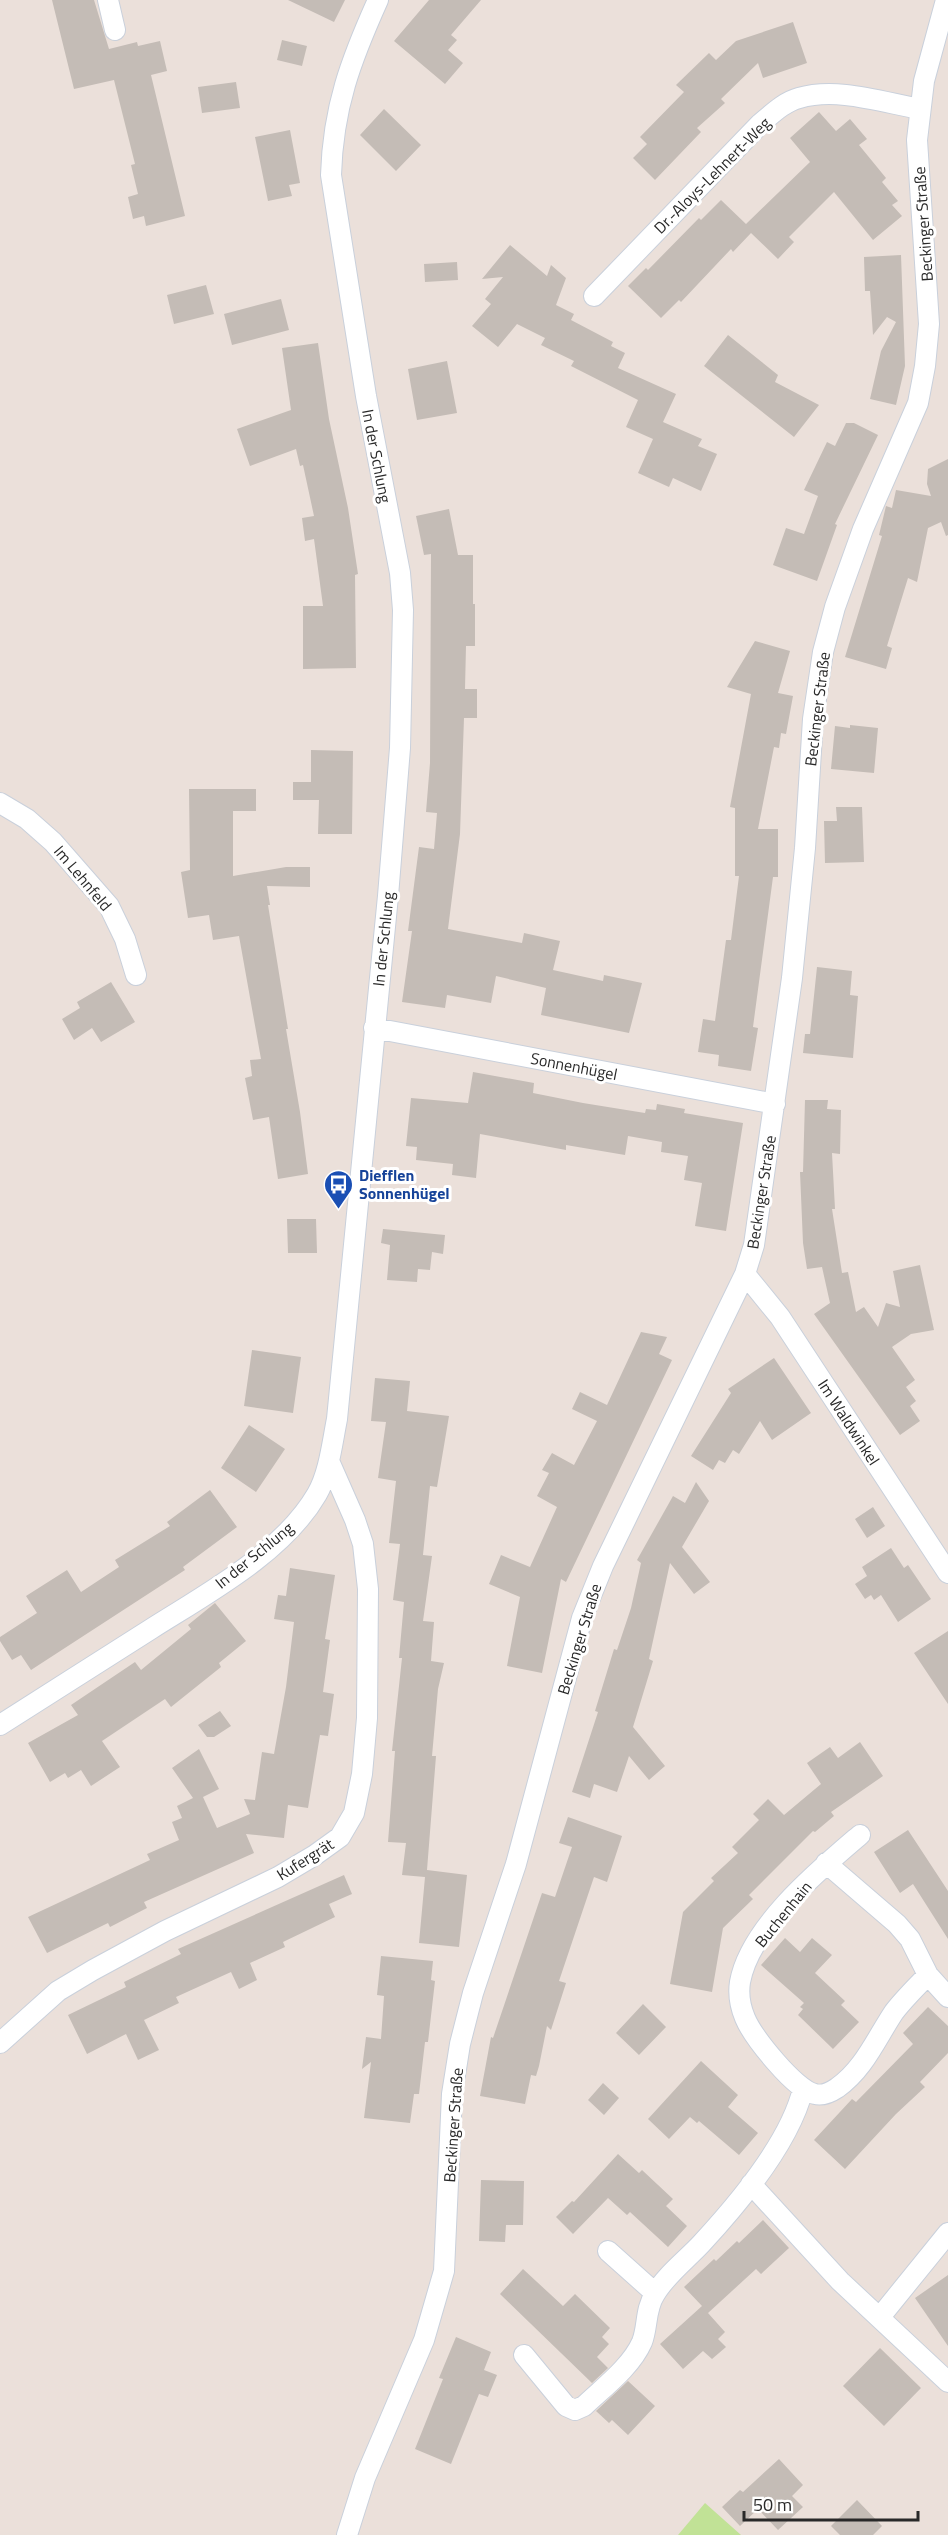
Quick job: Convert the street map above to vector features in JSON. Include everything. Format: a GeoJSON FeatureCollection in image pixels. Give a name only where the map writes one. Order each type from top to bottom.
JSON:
{"type":"FeatureCollection","features":[{"type":"Feature","properties":{"kind":"street"},"geometry":{"type":"LineString","coordinates":[[108,0],[115,30]]}},
{"type":"Feature","properties":{"kind":"street","name":"In der Schlung"},"geometry":{"type":"LineString","coordinates":[[0,1725],[191,1604],[273,1545],[300,1518],[317,1493],[328,1461],[338,1408],[388,896],[400,748],[403,610],[400,573],[366,396],[331,175],[332,142],[339,101],[353,56],[378,0]]}},
{"type":"Feature","properties":{"kind":"street","name":"Beckinger Straße"},"geometry":{"type":"LineString","coordinates":[[346,2535],[365,2478],[424,2340],[444,2271],[452,2094],[460,2044],[473,1993],[516,1864],[582,1618],[603,1566],[745,1274],[754,1245],[792,978],[805,848],[813,719],[823,652],[835,607],[864,529],[918,403],[925,366],[928,324],[917,140],[924,81],[946,0]]}},
{"type":"Feature","properties":{"kind":"street","name":"Dr.-Aloys-Lehnert-Weg"},"geometry":{"type":"LineString","coordinates":[[594,296],[760,124],[782,106],[797,98],[821,94],[844,95],[920,109]]}},
{"type":"Feature","properties":{"kind":"street","name":"Im Lehnfeld"},"geometry":{"type":"LineString","coordinates":[[0,803],[27,819],[53,842],[109,906],[125,939],[136,975]]}},
{"type":"Feature","properties":{"kind":"street","name":"Sonnenhügel"},"geometry":{"type":"LineString","coordinates":[[374,1028],[775,1104]]}},
{"type":"Feature","properties":{"kind":"street","name":"Im Waldwinkel"},"geometry":{"type":"LineString","coordinates":[[745,1274],[780,1317],[948,1573]]}},
{"type":"Feature","properties":{"kind":"street","name":"Kufergrät"},"geometry":{"type":"LineString","coordinates":[[0,2043],[58,1991],[93,1970],[165,1931],[278,1877],[315,1855],[340,1837],[354,1813],[362,1774],[367,1718],[368,1589],[363,1545],[356,1520],[328,1461]]}},
{"type":"Feature","properties":{"kind":"street","name":"Buchenhain"},"geometry":{"type":"LineString","coordinates":[[803,2089],[745,2020],[739,2001],[740,1981],[759,1939],[791,1898],[826,1863],[860,1836]]}},
{"type":"Feature","properties":{"kind":"street"},"geometry":{"type":"LineString","coordinates":[[826,1863],[897,1924],[910,1940],[928,1976],[948,1997]]}},
{"type":"Feature","properties":{"kind":"street"},"geometry":{"type":"LineString","coordinates":[[524,2355],[566,2406],[576,2410],[584,2406],[636,2354],[643,2339],[649,2306],[655,2293],[702,2243],[751,2184],[790,2126],[798,2109],[803,2089],[816,2094],[825,2094],[837,2088],[860,2067],[894,2013],[928,1976]]}},
{"type":"Feature","properties":{"kind":"street"},"geometry":{"type":"LineString","coordinates":[[751,2184],[840,2281],[948,2382]]}},
{"type":"Feature","properties":{"kind":"street"},"geometry":{"type":"LineString","coordinates":[[880,2317],[948,2233]]}},
{"type":"Feature","properties":{"kind":"street"},"geometry":{"type":"LineString","coordinates":[[608,2251],[655,2293]]}},
{"type":"Feature","properties":{"kind":"green space"},"geometry":{"type":"Polygon","coordinates":[[[705,2503],[741,2535],[678,2535],[705,2503]]]}},
{"type":"Feature","properties":{"kind":"building"},"geometry":{"type":"Polygon","coordinates":[[[52,0],[94,0],[109,49],[137,42],[138,46],[160,41],[167,71],[151,75],[185,216],[146,226],[144,216],[133,219],[128,197],[138,194],[131,165],[135,164],[114,80],[74,89],[52,0]]]}},
{"type":"Feature","properties":{"kind":"building"},"geometry":{"type":"Polygon","coordinates":[[[288,0],[345,0],[334,22],[288,0]]]}},
{"type":"Feature","properties":{"kind":"building"},"geometry":{"type":"Polygon","coordinates":[[[429,0],[481,0],[451,35],[457,40],[448,50],[463,63],[445,84],[394,41],[429,0]]]}},
{"type":"Feature","properties":{"kind":"building"},"geometry":{"type":"Polygon","coordinates":[[[793,22],[807,63],[763,78],[758,63],[721,99],[725,103],[697,128],[701,132],[655,180],[633,158],[647,144],[640,137],[684,92],[676,85],[709,53],[716,60],[736,41],[793,22]]]}},
{"type":"Feature","properties":{"kind":"building"},"geometry":{"type":"Polygon","coordinates":[[[282,40],[307,46],[302,66],[277,60],[282,40]]]}},
{"type":"Feature","properties":{"kind":"building"},"geometry":{"type":"Polygon","coordinates":[[[236,82],[240,108],[202,113],[198,87],[236,82]]]}},
{"type":"Feature","properties":{"kind":"building"},"geometry":{"type":"Polygon","coordinates":[[[384,109],[421,145],[396,171],[360,135],[384,109]]]}},
{"type":"Feature","properties":{"kind":"building"},"geometry":{"type":"Polygon","coordinates":[[[819,112],[836,131],[850,119],[867,139],[859,145],[886,178],[882,182],[898,201],[892,205],[902,216],[873,240],[834,192],[789,237],[794,242],[778,259],[751,233],[733,252],[731,249],[681,302],[679,300],[661,318],[628,286],[646,268],[648,270],[699,218],[701,220],[721,200],[746,224],[810,162],[790,138],[819,112]]]}},
{"type":"Feature","properties":{"kind":"building"},"geometry":{"type":"Polygon","coordinates":[[[290,130],[300,183],[289,185],[292,196],[268,201],[255,137],[290,130]]]}},
{"type":"Feature","properties":{"kind":"building"},"geometry":{"type":"Polygon","coordinates":[[[510,245],[547,276],[551,265],[566,278],[556,305],[574,314],[571,320],[613,342],[611,346],[625,353],[618,368],[676,394],[663,422],[702,439],[698,446],[717,454],[701,491],[673,478],[669,487],[638,473],[653,439],[626,427],[638,400],[571,366],[574,361],[541,345],[545,338],[517,324],[498,347],[472,326],[491,304],[485,299],[503,277],[482,279],[510,245]]]}},
{"type":"Feature","properties":{"kind":"building"},"geometry":{"type":"Polygon","coordinates":[[[901,255],[905,366],[896,405],[870,399],[881,351],[896,322],[887,317],[873,335],[870,291],[865,291],[864,257],[901,255]]]}},
{"type":"Feature","properties":{"kind":"building"},"geometry":{"type":"Polygon","coordinates":[[[457,262],[458,280],[425,282],[424,264],[457,262]]]}},
{"type":"Feature","properties":{"kind":"building"},"geometry":{"type":"Polygon","coordinates":[[[206,285],[214,314],[174,324],[167,295],[206,285]]]}},
{"type":"Feature","properties":{"kind":"building"},"geometry":{"type":"Polygon","coordinates":[[[281,299],[289,330],[232,345],[224,314],[281,299]]]}},
{"type":"Feature","properties":{"kind":"building"},"geometry":{"type":"Polygon","coordinates":[[[728,335],[778,375],[775,382],[819,405],[794,437],[704,366],[728,335]]]}},
{"type":"Feature","properties":{"kind":"building"},"geometry":{"type":"Polygon","coordinates":[[[318,343],[329,419],[348,508],[358,574],[355,575],[356,668],[303,669],[303,606],[323,606],[314,539],[305,541],[302,518],[314,516],[303,465],[300,466],[296,449],[250,466],[237,429],[291,410],[282,348],[318,343]]]}},
{"type":"Feature","properties":{"kind":"building"},"geometry":{"type":"Polygon","coordinates":[[[447,361],[457,413],[417,420],[408,369],[447,361]]]}},
{"type":"Feature","properties":{"kind":"building"},"geometry":{"type":"Polygon","coordinates":[[[846,423],[854,423],[878,435],[835,524],[837,525],[817,581],[773,565],[786,528],[804,534],[818,496],[804,490],[827,442],[835,446],[846,423]]]}},
{"type":"Feature","properties":{"kind":"building"},"geometry":{"type":"Polygon","coordinates":[[[948,459],[948,535],[946,536],[941,522],[928,528],[917,582],[908,578],[887,646],[892,648],[886,669],[845,657],[882,536],[879,535],[886,506],[892,508],[896,490],[931,496],[927,484],[928,469],[948,459]]]}},
{"type":"Feature","properties":{"kind":"building"},"geometry":{"type":"Polygon","coordinates":[[[449,509],[458,555],[473,555],[475,646],[466,646],[465,689],[477,689],[477,718],[464,718],[460,834],[448,929],[522,943],[524,933],[560,941],[553,970],[603,981],[604,975],[642,983],[629,1033],[541,1015],[546,988],[496,976],[491,1003],[447,995],[445,1008],[402,1002],[412,931],[408,931],[419,847],[434,849],[437,813],[426,812],[430,763],[431,554],[424,555],[416,516],[449,509]]]}},
{"type":"Feature","properties":{"kind":"building"},"geometry":{"type":"Polygon","coordinates":[[[755,641],[790,651],[778,693],[793,696],[786,734],[781,733],[779,748],[774,747],[758,829],[778,829],[778,877],[773,877],[753,1027],[758,1028],[751,1071],[718,1066],[719,1055],[698,1052],[703,1019],[715,1021],[726,940],[731,940],[739,876],[735,876],[735,808],[730,807],[751,694],[727,687],[755,641]]]}},
{"type":"Feature","properties":{"kind":"building"},"geometry":{"type":"Polygon","coordinates":[[[850,725],[878,728],[874,773],[831,769],[835,726],[850,728],[850,725]]]}},
{"type":"Feature","properties":{"kind":"building"},"geometry":{"type":"Polygon","coordinates":[[[311,750],[353,751],[352,834],[318,834],[319,800],[293,800],[293,782],[311,782],[311,750]]]}},
{"type":"Feature","properties":{"kind":"building"},"geometry":{"type":"Polygon","coordinates":[[[189,789],[256,789],[256,811],[233,811],[233,876],[286,867],[310,867],[310,887],[267,886],[308,1174],[278,1179],[269,1117],[253,1120],[245,1078],[252,1076],[250,1060],[261,1059],[239,936],[213,940],[209,915],[188,918],[181,872],[190,870],[189,789]]]}},
{"type":"Feature","properties":{"kind":"building"},"geometry":{"type":"Polygon","coordinates":[[[836,807],[862,807],[864,862],[825,863],[824,821],[837,821],[836,807]]]}},
{"type":"Feature","properties":{"kind":"building"},"geometry":{"type":"Polygon","coordinates":[[[817,967],[852,971],[850,995],[858,996],[853,1058],[803,1053],[805,1034],[810,1034],[817,967]]]}},
{"type":"Feature","properties":{"kind":"building"},"geometry":{"type":"Polygon","coordinates":[[[111,982],[135,1022],[101,1042],[92,1028],[74,1040],[62,1019],[80,1008],[77,1002],[111,982]]]}},
{"type":"Feature","properties":{"kind":"building"},"geometry":{"type":"Polygon","coordinates":[[[473,1072],[534,1083],[533,1093],[583,1103],[645,1113],[646,1109],[656,1110],[657,1104],[685,1109],[684,1113],[743,1123],[726,1231],[695,1226],[702,1183],[684,1180],[688,1156],[661,1152],[662,1142],[628,1136],[625,1155],[566,1145],[566,1150],[480,1134],[476,1178],[452,1175],[453,1164],[416,1160],[417,1147],[406,1146],[411,1098],[468,1103],[473,1072]]]}},
{"type":"Feature","properties":{"kind":"building"},"geometry":{"type":"Polygon","coordinates":[[[805,1100],[828,1100],[827,1109],[841,1110],[840,1154],[832,1153],[835,1209],[832,1209],[842,1273],[848,1272],[856,1312],[864,1307],[878,1327],[886,1303],[900,1307],[893,1271],[920,1265],[934,1330],[911,1334],[892,1347],[915,1380],[906,1387],[916,1401],[910,1406],[920,1421],[900,1435],[814,1314],[830,1303],[822,1267],[807,1269],[803,1243],[800,1172],[803,1172],[805,1100]]]}},
{"type":"Feature","properties":{"kind":"building"},"geometry":{"type":"Polygon","coordinates":[[[287,1219],[316,1219],[317,1253],[288,1253],[287,1219]]]}},
{"type":"Feature","properties":{"kind":"building"},"geometry":{"type":"Polygon","coordinates":[[[383,1229],[445,1235],[443,1254],[432,1252],[430,1270],[418,1269],[417,1282],[387,1280],[390,1245],[381,1243],[383,1229]]]}},
{"type":"Feature","properties":{"kind":"building"},"geometry":{"type":"Polygon","coordinates":[[[641,1332],[667,1337],[659,1354],[672,1360],[566,1582],[561,1579],[542,1673],[507,1666],[520,1597],[489,1584],[501,1555],[530,1567],[557,1507],[537,1496],[549,1473],[542,1470],[552,1453],[574,1465],[597,1421],[572,1409],[580,1392],[607,1405],[641,1332]]]}},
{"type":"Feature","properties":{"kind":"building"},"geometry":{"type":"Polygon","coordinates":[[[252,1350],[301,1357],[293,1413],[244,1406],[252,1350]]]}},
{"type":"Feature","properties":{"kind":"building"},"geometry":{"type":"Polygon","coordinates":[[[774,1358],[811,1413],[772,1440],[760,1421],[739,1454],[733,1450],[725,1463],[719,1460],[713,1470],[691,1456],[731,1393],[728,1389],[774,1358]]]}},
{"type":"Feature","properties":{"kind":"building"},"geometry":{"type":"Polygon","coordinates":[[[375,1378],[410,1381],[407,1411],[449,1416],[437,1487],[430,1486],[423,1555],[432,1556],[423,1621],[434,1622],[431,1661],[444,1663],[438,1689],[432,1756],[436,1756],[427,1870],[467,1875],[459,1947],[419,1943],[425,1877],[402,1875],[406,1843],[388,1842],[395,1751],[392,1751],[402,1658],[399,1658],[404,1602],[393,1600],[400,1544],[389,1543],[396,1481],[378,1478],[386,1422],[371,1421],[375,1378]]]}},
{"type":"Feature","properties":{"kind":"building"},"geometry":{"type":"Polygon","coordinates":[[[249,1425],[285,1449],[256,1492],[221,1468],[249,1425]]]}},
{"type":"Feature","properties":{"kind":"building"},"geometry":{"type":"Polygon","coordinates":[[[696,1482],[709,1501],[682,1547],[710,1582],[694,1594],[670,1563],[649,1659],[653,1661],[633,1727],[665,1766],[649,1780],[629,1756],[617,1792],[594,1784],[590,1798],[572,1792],[598,1712],[595,1711],[614,1649],[617,1650],[631,1608],[641,1563],[637,1560],[673,1496],[685,1503],[696,1482]]]}},
{"type":"Feature","properties":{"kind":"building"},"geometry":{"type":"Polygon","coordinates":[[[210,1490],[237,1527],[183,1567],[185,1570],[31,1670],[21,1655],[12,1660],[0,1641],[0,1637],[37,1613],[26,1596],[67,1570],[81,1592],[119,1567],[115,1560],[170,1526],[167,1522],[210,1490]]]}},
{"type":"Feature","properties":{"kind":"building"},"geometry":{"type":"Polygon","coordinates":[[[873,1507],[885,1526],[867,1538],[855,1519],[873,1507]]]}},
{"type":"Feature","properties":{"kind":"building"},"geometry":{"type":"Polygon","coordinates":[[[891,1548],[904,1568],[908,1565],[931,1599],[898,1622],[881,1595],[874,1600],[871,1595],[865,1599],[855,1584],[867,1576],[862,1567],[891,1548]]]}},
{"type":"Feature","properties":{"kind":"building"},"geometry":{"type":"Polygon","coordinates":[[[290,1568],[335,1575],[325,1639],[330,1640],[323,1692],[334,1694],[328,1736],[320,1735],[308,1808],[288,1805],[284,1838],[246,1834],[254,1853],[144,1902],[147,1908],[110,1927],[108,1923],[47,1953],[28,1917],[150,1860],[147,1854],[179,1840],[172,1822],[182,1818],[177,1806],[193,1798],[172,1768],[199,1749],[219,1789],[203,1797],[217,1828],[250,1814],[244,1799],[255,1800],[262,1752],[274,1754],[286,1687],[294,1622],[274,1619],[278,1595],[286,1596],[290,1568]]]}},
{"type":"Feature","properties":{"kind":"building"},"geometry":{"type":"Polygon","coordinates":[[[215,1603],[246,1641],[219,1663],[221,1667],[171,1707],[165,1699],[102,1741],[120,1767],[91,1786],[81,1770],[68,1778],[65,1773],[50,1782],[28,1743],[78,1715],[71,1705],[135,1662],[141,1670],[191,1629],[188,1625],[215,1603]]]}},
{"type":"Feature","properties":{"kind":"building"},"geometry":{"type":"Polygon","coordinates":[[[948,1631],[948,1704],[914,1653],[948,1631]]]}},
{"type":"Feature","properties":{"kind":"building"},"geometry":{"type":"Polygon","coordinates":[[[220,1711],[231,1726],[214,1737],[207,1737],[198,1725],[220,1711]]]}},
{"type":"Feature","properties":{"kind":"building"},"geometry":{"type":"Polygon","coordinates":[[[860,1742],[883,1776],[831,1812],[834,1816],[815,1832],[813,1831],[749,1895],[753,1899],[723,1928],[712,1992],[670,1984],[683,1912],[714,1881],[711,1878],[738,1853],[732,1847],[759,1820],[753,1814],[768,1799],[784,1815],[821,1784],[807,1763],[830,1747],[838,1758],[860,1742]]]}},
{"type":"Feature","properties":{"kind":"building"},"geometry":{"type":"Polygon","coordinates":[[[568,1817],[622,1836],[607,1882],[594,1877],[559,1981],[566,1983],[551,2030],[547,2026],[539,2066],[536,2076],[531,2075],[525,2104],[480,2096],[491,2037],[493,2038],[542,1893],[555,1897],[572,1847],[559,1843],[568,1817]]]}},
{"type":"Feature","properties":{"kind":"building"},"geometry":{"type":"Polygon","coordinates":[[[908,1830],[948,1891],[948,1939],[913,1884],[900,1893],[874,1852],[908,1830]]]}},
{"type":"Feature","properties":{"kind":"building"},"geometry":{"type":"Polygon","coordinates":[[[344,1875],[352,1894],[329,1904],[335,1917],[283,1942],[285,1947],[250,1963],[257,1980],[239,1989],[231,1972],[176,1997],[179,2003],[144,2020],[159,2050],[138,2060],[126,2034],[87,2054],[68,2015],[126,1987],[124,1982],[181,1954],[178,1949],[344,1875]]]}},
{"type":"Feature","properties":{"kind":"building"},"geometry":{"type":"Polygon","coordinates":[[[785,1938],[800,1952],[812,1938],[832,1955],[815,1973],[845,2001],[841,2005],[859,2022],[833,2049],[798,2015],[804,2003],[761,1965],[785,1938]]]}},
{"type":"Feature","properties":{"kind":"building"},"geometry":{"type":"Polygon","coordinates":[[[381,1956],[433,1961],[431,1980],[435,1981],[428,2042],[425,2042],[419,2094],[414,2094],[410,2123],[364,2118],[371,2062],[362,2069],[366,2037],[381,2039],[384,1996],[377,1995],[381,1956]]]}},
{"type":"Feature","properties":{"kind":"building"},"geometry":{"type":"Polygon","coordinates":[[[643,2004],[666,2027],[639,2055],[616,2033],[643,2004]]]}},
{"type":"Feature","properties":{"kind":"building"},"geometry":{"type":"Polygon","coordinates":[[[928,2007],[948,2026],[948,2053],[920,2082],[925,2087],[896,2114],[845,2169],[814,2140],[852,2099],[856,2102],[913,2044],[903,2033],[928,2007]]]}},
{"type":"Feature","properties":{"kind":"building"},"geometry":{"type":"Polygon","coordinates":[[[701,2061],[738,2095],[728,2107],[758,2133],[739,2155],[699,2121],[697,2123],[690,2117],[669,2139],[648,2119],[701,2061]]]}},
{"type":"Feature","properties":{"kind":"building"},"geometry":{"type":"Polygon","coordinates":[[[603,2083],[619,2098],[604,2115],[588,2100],[603,2083]]]}},
{"type":"Feature","properties":{"kind":"building"},"geometry":{"type":"Polygon","coordinates":[[[618,2154],[639,2173],[642,2170],[673,2199],[666,2206],[687,2226],[668,2247],[630,2212],[627,2215],[608,2198],[573,2234],[556,2217],[572,2201],[574,2202],[618,2154]]]}},
{"type":"Feature","properties":{"kind":"building"},"geometry":{"type":"Polygon","coordinates":[[[481,2180],[524,2181],[523,2225],[506,2225],[505,2242],[479,2241],[481,2180]]]}},
{"type":"Feature","properties":{"kind":"building"},"geometry":{"type":"Polygon","coordinates":[[[763,2220],[789,2248],[761,2274],[756,2269],[708,2313],[725,2332],[718,2339],[726,2347],[712,2359],[703,2351],[683,2369],[660,2344],[702,2306],[684,2287],[714,2259],[716,2261],[737,2241],[739,2243],[763,2220]]]}},
{"type":"Feature","properties":{"kind":"building"},"geometry":{"type":"Polygon","coordinates":[[[523,2269],[563,2306],[575,2294],[610,2328],[602,2337],[609,2344],[597,2357],[608,2368],[592,2383],[500,2294],[523,2269]]]}},
{"type":"Feature","properties":{"kind":"building"},"geometry":{"type":"Polygon","coordinates":[[[948,2275],[948,2346],[915,2298],[948,2275]]]}},
{"type":"Feature","properties":{"kind":"building"},"geometry":{"type":"Polygon","coordinates":[[[456,2337],[491,2352],[484,2370],[497,2375],[488,2397],[479,2394],[451,2464],[415,2449],[443,2379],[439,2378],[456,2337]]]}},
{"type":"Feature","properties":{"kind":"building"},"geometry":{"type":"Polygon","coordinates":[[[880,2348],[921,2388],[884,2426],[843,2386],[880,2348]]]}},
{"type":"Feature","properties":{"kind":"building"},"geometry":{"type":"Polygon","coordinates":[[[628,2381],[655,2406],[628,2435],[612,2420],[609,2423],[596,2411],[628,2381]]]}},
{"type":"Feature","properties":{"kind":"building"},"geometry":{"type":"Polygon","coordinates":[[[779,2459],[803,2485],[792,2496],[803,2507],[778,2530],[758,2509],[740,2526],[722,2507],[740,2490],[743,2492],[779,2459]]]}},
{"type":"Feature","properties":{"kind":"building"},"geometry":{"type":"Polygon","coordinates":[[[857,2500],[882,2526],[873,2535],[840,2535],[831,2526],[857,2500]]]}},
{"type":"Feature","properties":{"kind":"place","name":"Diefflen Sonnenhügel"},"geometry":{"type":"Point","coordinates":[338,1210]}}]}
